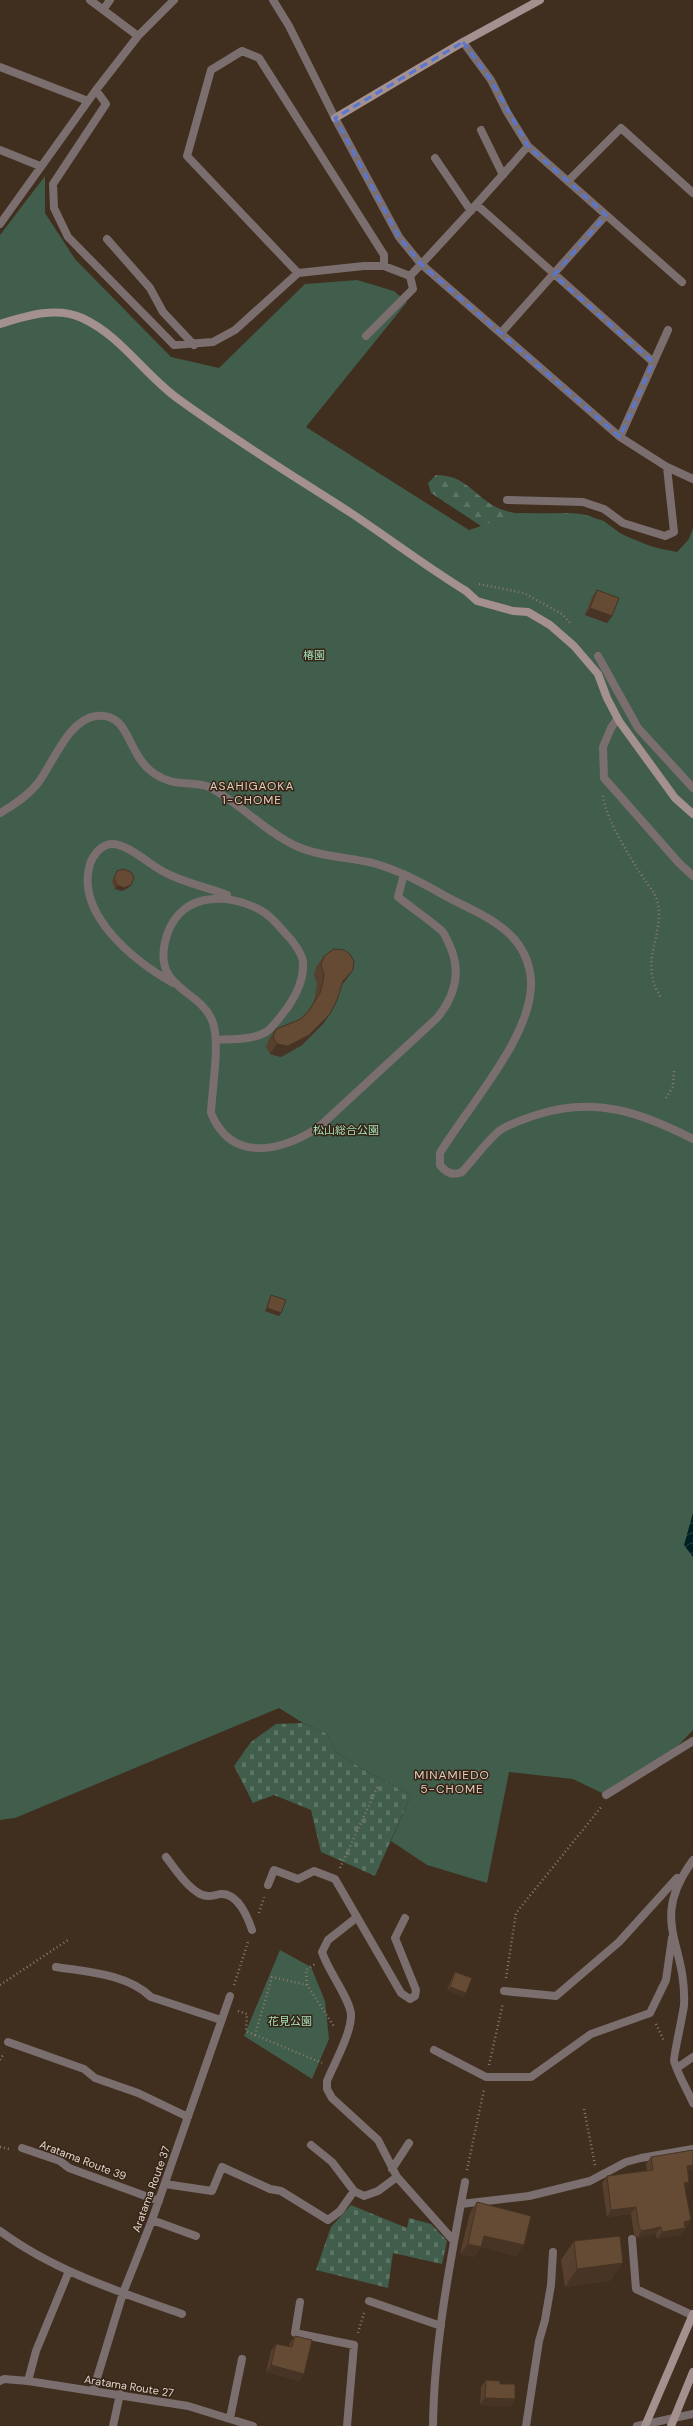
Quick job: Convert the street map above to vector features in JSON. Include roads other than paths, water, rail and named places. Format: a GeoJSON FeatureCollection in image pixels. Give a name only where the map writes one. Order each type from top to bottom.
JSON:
{"type":"FeatureCollection","features":[{"type":"Feature","properties":{"kind":"street"},"geometry":{"type":"LineString","coordinates":[[90,0],[138,36]]}},
{"type":"Feature","properties":{"kind":"street"},"geometry":{"type":"LineString","coordinates":[[103,10],[110,0]]}},
{"type":"Feature","properties":{"kind":"street"},"geometry":{"type":"LineString","coordinates":[[0,224],[40,166],[96,90],[138,36],[174,0]]}},
{"type":"Feature","properties":{"kind":"street"},"geometry":{"type":"LineString","coordinates":[[273,0],[289,26],[335,118],[399,237],[421,264],[620,437],[667,467],[693,480]]}},
{"type":"Feature","properties":{"kind":"street"},"geometry":{"type":"LineString","coordinates":[[335,118],[464,42],[540,0]]}},
{"type":"Feature","properties":{"kind":"street"},"geometry":{"type":"LineString","coordinates":[[464,42],[491,80],[507,112],[528,146],[682,282]]}},
{"type":"Feature","properties":{"kind":"street"},"geometry":{"type":"LineString","coordinates":[[298,273],[187,156],[211,70],[242,51],[259,58],[384,255],[384,266]]}},
{"type":"Feature","properties":{"kind":"street"},"geometry":{"type":"LineString","coordinates":[[0,67],[88,101]]}},
{"type":"Feature","properties":{"kind":"street"},"geometry":{"type":"LineString","coordinates":[[96,90],[106,104],[53,184],[54,208],[68,237],[174,345],[194,345],[212,342],[236,330],[298,273],[364,266],[384,266],[410,276]]}},
{"type":"Feature","properties":{"kind":"street"},"geometry":{"type":"LineString","coordinates":[[568,181],[621,128],[693,193]]}},
{"type":"Feature","properties":{"kind":"street"},"geometry":{"type":"LineString","coordinates":[[480,130],[503,175]]}},
{"type":"Feature","properties":{"kind":"street"},"geometry":{"type":"LineString","coordinates":[[410,276],[474,208],[528,146]]}},
{"type":"Feature","properties":{"kind":"street"},"geometry":{"type":"LineString","coordinates":[[0,150],[40,166]]}},
{"type":"Feature","properties":{"kind":"street"},"geometry":{"type":"LineString","coordinates":[[435,158],[474,208],[554,274],[653,362]]}},
{"type":"Feature","properties":{"kind":"street"},"geometry":{"type":"LineString","coordinates":[[501,333],[606,215]]}},
{"type":"Feature","properties":{"kind":"street"},"geometry":{"type":"LineString","coordinates":[[107,239],[150,288],[163,312],[194,345]]}},
{"type":"Feature","properties":{"kind":"street"},"geometry":{"type":"LineString","coordinates":[[366,336],[413,289],[410,276]]}},
{"type":"Feature","properties":{"kind":"street"},"geometry":{"type":"LineString","coordinates":[[0,324],[37,313],[66,315],[82,318],[112,338],[156,381],[198,413],[252,451],[352,514],[466,591],[477,601],[513,611],[528,612],[550,625],[574,646],[598,674],[607,698],[619,721],[675,798],[693,814]]}},
{"type":"Feature","properties":{"kind":"street"},"geometry":{"type":"LineString","coordinates":[[620,437],[668,330]]}},
{"type":"Feature","properties":{"kind":"street"},"geometry":{"type":"LineString","coordinates":[[507,500],[583,502],[604,509],[623,523],[665,536],[674,532],[667,467]]}},
{"type":"Feature","properties":{"kind":"street"},"geometry":{"type":"LineString","coordinates":[[598,656],[638,728],[693,788]]}},
{"type":"Feature","properties":{"kind":"street"},"geometry":{"type":"LineString","coordinates":[[0,813],[14,805],[37,784],[78,724],[87,718],[103,716],[113,718],[122,724],[142,763],[158,776],[176,783],[208,787],[274,834],[298,846],[323,855],[374,863],[404,874],[478,913],[505,930],[514,938],[526,959],[531,982],[529,1006],[525,1017],[497,1069],[440,1153],[440,1163],[445,1171],[452,1174],[462,1172],[500,1131],[518,1122],[550,1111],[576,1107],[603,1107],[630,1112],[656,1120],[693,1139]]}},
{"type":"Feature","properties":{"kind":"street"},"geometry":{"type":"LineString","coordinates":[[619,721],[617,719],[611,728],[603,747],[604,778],[679,863],[693,876]]}},
{"type":"Feature","properties":{"kind":"street"},"geometry":{"type":"LineString","coordinates":[[216,1040],[238,1039],[266,1032],[299,991],[303,961],[292,941],[264,911],[239,900],[169,875],[132,852],[112,844],[103,846],[92,859],[86,877],[90,901],[101,920],[117,940],[146,967],[173,983],[204,1009],[213,1022],[216,1040],[211,1113],[218,1128],[230,1139],[249,1148],[270,1148],[300,1139],[319,1127],[437,1018],[448,1005],[455,989],[457,971],[454,954],[443,932],[398,897],[404,874]]}},
{"type":"Feature","properties":{"kind":"street"},"geometry":{"type":"LineString","coordinates":[[173,983],[166,971],[164,952],[168,933],[178,917],[184,910],[201,900],[220,897],[239,900]]}},
{"type":"Feature","properties":{"kind":"street"},"geometry":{"type":"LineString","coordinates":[[606,1795],[693,1741]]}},
{"type":"Feature","properties":{"kind":"street"},"geometry":{"type":"LineString","coordinates":[[166,1857],[181,1878],[201,1894],[212,1897],[222,1894],[230,1896],[244,1911],[252,1930]]}},
{"type":"Feature","properties":{"kind":"street"},"geometry":{"type":"LineString","coordinates":[[504,1991],[556,1996],[619,1942],[693,1860]]}},
{"type":"Feature","properties":{"kind":"street"},"geometry":{"type":"LineString","coordinates":[[268,1885],[274,1870],[298,1879],[314,1871],[334,1879],[401,1993],[410,1999],[415,1996],[416,1990],[396,1938],[404,1918]]}},
{"type":"Feature","properties":{"kind":"street"},"geometry":{"type":"LineString","coordinates":[[684,1871],[675,1890],[670,1910],[672,1938],[682,1973],[684,1995],[683,2017],[675,2064],[693,2103]]}},
{"type":"Feature","properties":{"kind":"street"},"geometry":{"type":"LineString","coordinates":[[356,1918],[328,1940],[322,1952],[351,2014],[348,2029],[327,2081],[327,2089],[332,2098],[378,2140],[392,2170],[397,2177],[453,2240]]}},
{"type":"Feature","properties":{"kind":"street"},"geometry":{"type":"LineString","coordinates":[[434,2050],[486,2076],[531,2077],[591,2034],[650,2013],[666,1980],[672,1938]]}},
{"type":"Feature","properties":{"kind":"street"},"geometry":{"type":"LineString","coordinates":[[56,1967],[120,1979],[143,1990],[151,1997],[221,2020]]}},
{"type":"Feature","properties":{"kind":"street","name":"Aratama Route 37"},"geometry":{"type":"LineString","coordinates":[[93,2390],[124,2293],[159,2201],[230,1996]]}},
{"type":"Feature","properties":{"kind":"street"},"geometry":{"type":"LineString","coordinates":[[8,2042],[84,2069],[95,2078],[138,2093],[188,2117]]}},
{"type":"Feature","properties":{"kind":"street"},"geometry":{"type":"LineString","coordinates":[[675,2064],[693,2057]]}},
{"type":"Feature","properties":{"kind":"street"},"geometry":{"type":"LineString","coordinates":[[392,2170],[409,2143]]}},
{"type":"Feature","properties":{"kind":"street"},"geometry":{"type":"LineString","coordinates":[[311,2146],[332,2162],[354,2191],[364,2196],[378,2191],[397,2177]]}},
{"type":"Feature","properties":{"kind":"street","name":"Aratama Route 39"},"geometry":{"type":"LineString","coordinates":[[22,2148],[60,2161],[69,2168],[159,2201]]}},
{"type":"Feature","properties":{"kind":"street"},"geometry":{"type":"LineString","coordinates":[[461,2204],[529,2196],[598,2177],[641,2158],[693,2149]]}},
{"type":"Feature","properties":{"kind":"street"},"geometry":{"type":"LineString","coordinates":[[164,2184],[212,2191],[222,2167],[270,2189],[281,2191],[328,2220],[340,2211],[354,2191]]}},
{"type":"Feature","properties":{"kind":"street"},"geometry":{"type":"LineString","coordinates":[[433,2426],[441,2326],[453,2240],[465,2182]]}},
{"type":"Feature","properties":{"kind":"street"},"geometry":{"type":"LineString","coordinates":[[152,2220],[196,2236]]}},
{"type":"Feature","properties":{"kind":"street"},"geometry":{"type":"LineString","coordinates":[[0,2231],[18,2244],[69,2271],[182,2314]]}},
{"type":"Feature","properties":{"kind":"street"},"geometry":{"type":"LineString","coordinates":[[632,2239],[636,2289],[693,2314],[645,2425]]}},
{"type":"Feature","properties":{"kind":"street"},"geometry":{"type":"LineString","coordinates":[[526,2426],[539,2341],[545,2320],[550,2292],[553,2252]]}},
{"type":"Feature","properties":{"kind":"street"},"geometry":{"type":"LineString","coordinates":[[28,2381],[36,2351],[69,2271]]}},
{"type":"Feature","properties":{"kind":"street"},"geometry":{"type":"LineString","coordinates":[[369,2300],[441,2326]]}},
{"type":"Feature","properties":{"kind":"street"},"geometry":{"type":"LineString","coordinates":[[300,2302],[294,2333],[354,2345],[347,2426]]}},
{"type":"Feature","properties":{"kind":"street"},"geometry":{"type":"LineString","coordinates":[[230,2418],[242,2359]]}},
{"type":"Feature","properties":{"kind":"street"},"geometry":{"type":"LineString","coordinates":[[672,2423],[693,2372]]}},
{"type":"Feature","properties":{"kind":"street","name":"Aratama Route 27"},"geometry":{"type":"LineString","coordinates":[[1,2377],[120,2394],[188,2406],[253,2426]]}},
{"type":"Feature","properties":{"kind":"street"},"geometry":{"type":"LineString","coordinates":[[114,2426],[120,2394]]}},
{"type":"Feature","properties":{"kind":"street"},"geometry":{"type":"LineString","coordinates":[[637,2426],[672,2423],[693,2414]]}},
{"type":"Feature","properties":{"kind":"water"},"geometry":{"type":"Polygon","coordinates":[[[693,1513],[693,1557],[684,1545],[693,1513]]]}},
{"type":"Feature","properties":{"kind":"district","name":"ASAHIGAOKA 1-CHOME"},"geometry":{"type":"Point","coordinates":[252,793]}},
{"type":"Feature","properties":{"kind":"district","name":"MINAMIEDO 5-CHOME"},"geometry":{"type":"Point","coordinates":[452,1782]}},
{"type":"Feature","properties":{"kind":"park label","name":"椿園"},"geometry":{"type":"Point","coordinates":[314,655]}},
{"type":"Feature","properties":{"kind":"park label","name":"松山総合公園"},"geometry":{"type":"Point","coordinates":[346,1130]}},
{"type":"Feature","properties":{"kind":"park label","name":"花見公園"},"geometry":{"type":"Point","coordinates":[290,2021]}}]}
